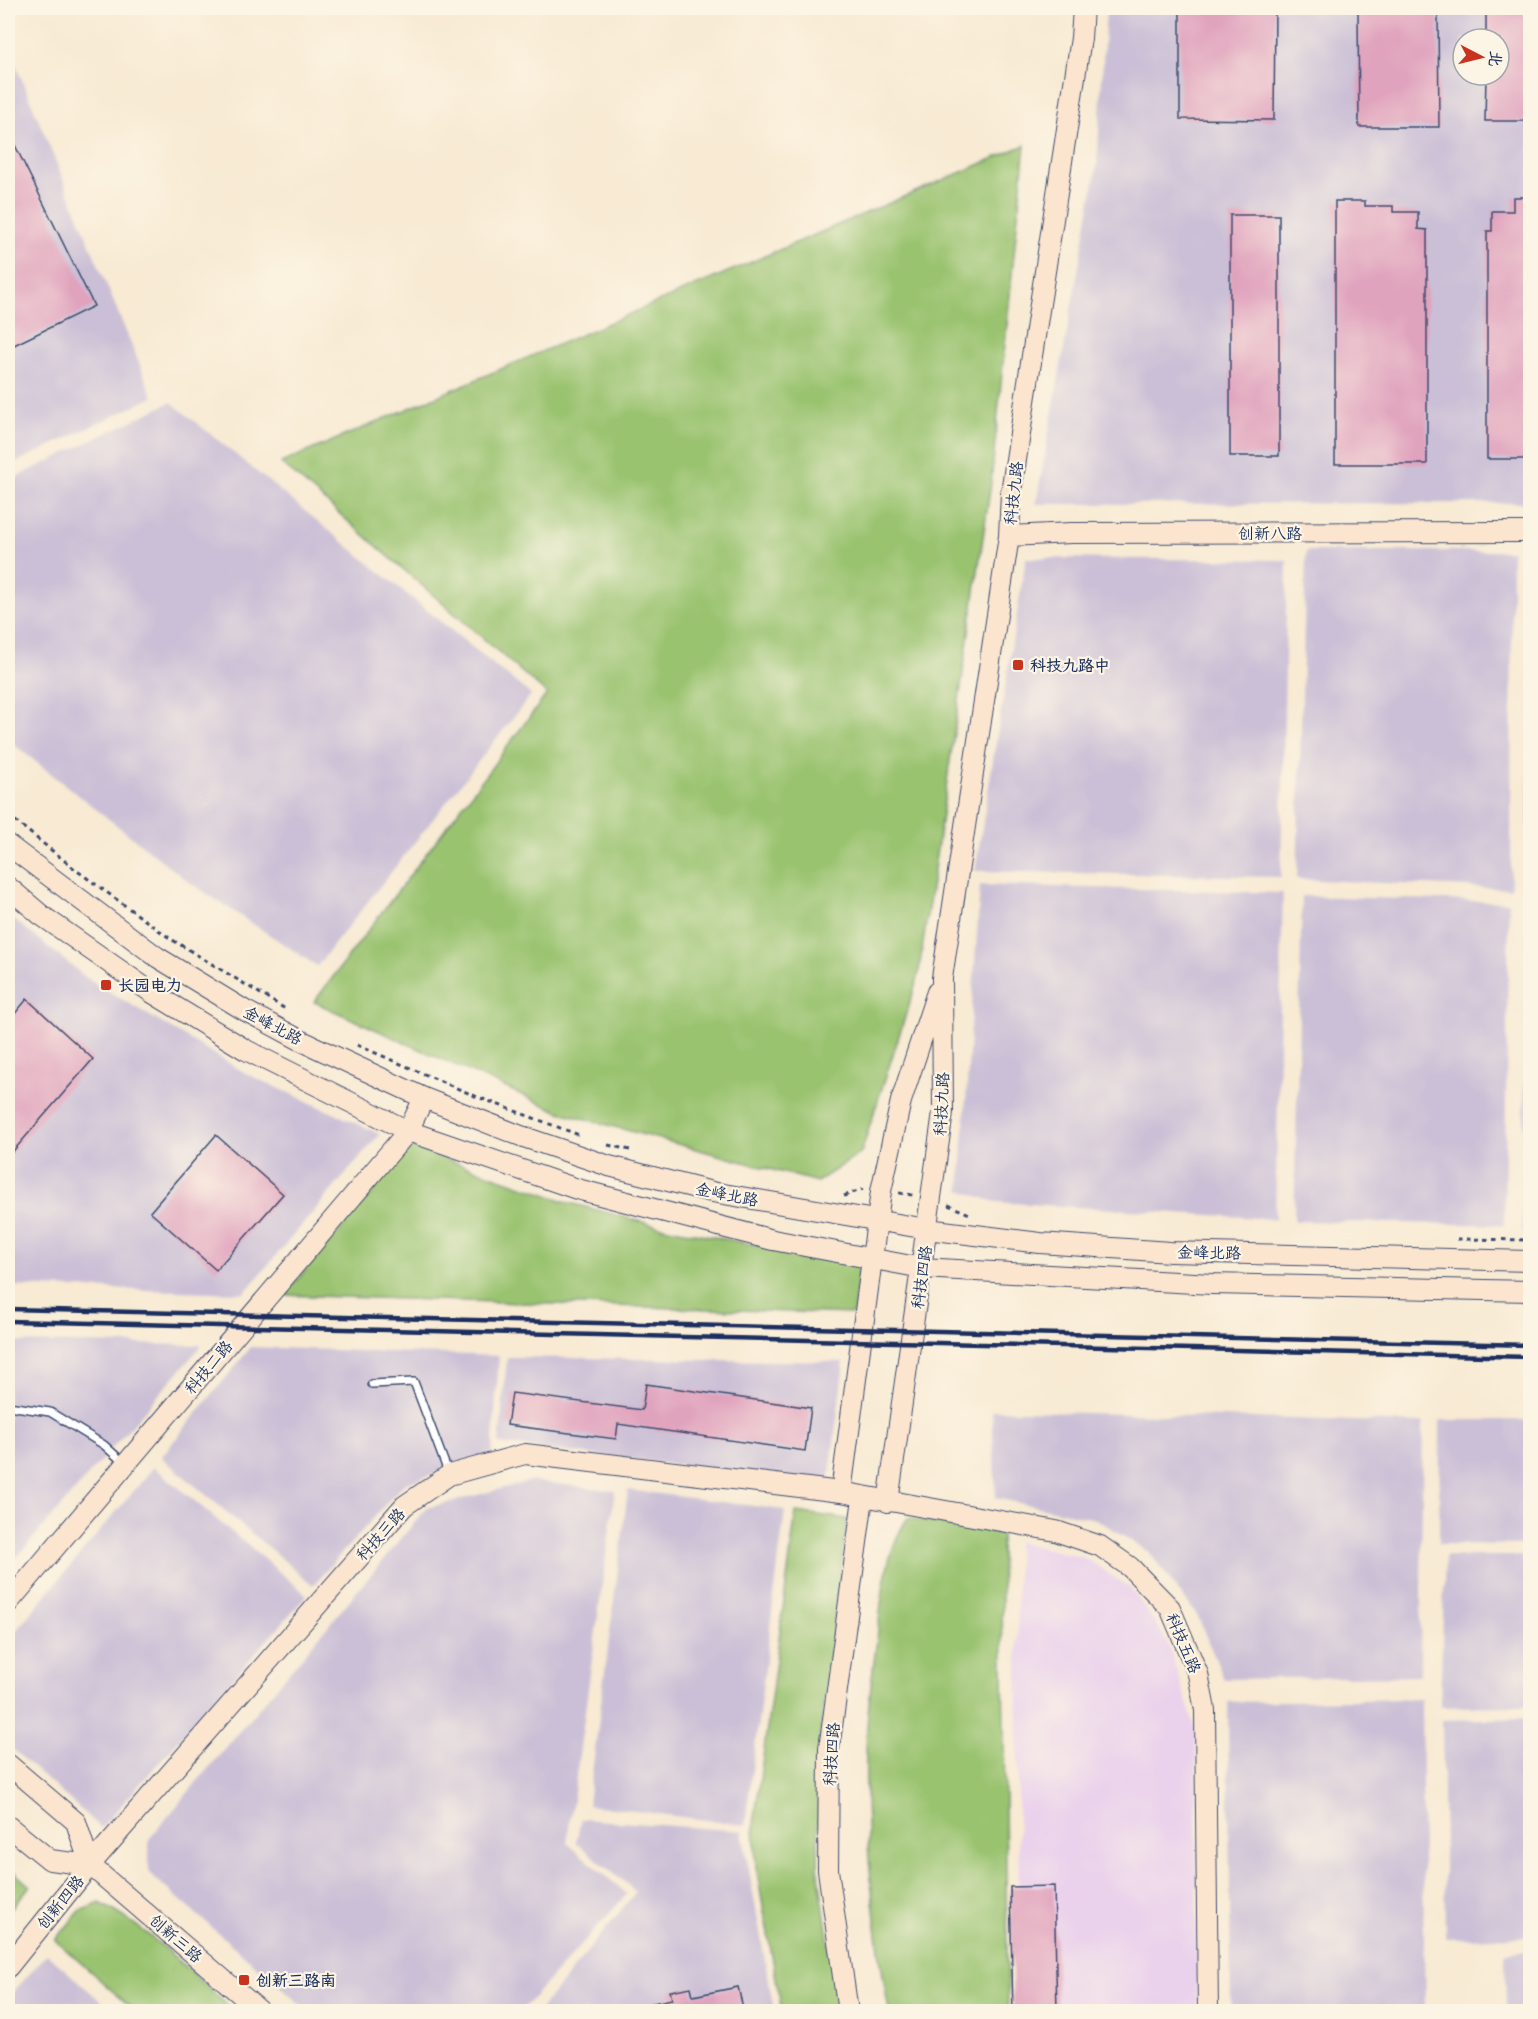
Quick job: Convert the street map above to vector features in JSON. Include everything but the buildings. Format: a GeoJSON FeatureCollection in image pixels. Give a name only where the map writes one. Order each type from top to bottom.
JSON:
{"type":"FeatureCollection","features":[{"type":"Feature","properties":{"kind":"street","name":"科技九路"},"geometry":{"type":"LineString","coordinates":[[927,1229],[943,1112],[942,978],[1009,536],[1011,492],[1081,38],[1083,8]]}},
{"type":"Feature","properties":{"kind":"street","name":"创新八路"},"geometry":{"type":"LineString","coordinates":[[1009,536],[1071,533],[1530,532]]}},
{"type":"Feature","properties":{"kind":"street","name":"金峰北路"},"geometry":{"type":"LineString","coordinates":[[8,845],[110,924],[195,981],[302,1041],[424,1098],[521,1136],[609,1166],[712,1192],[927,1229],[1040,1243],[1170,1252],[1530,1261]]}},
{"type":"Feature","properties":{"kind":"street","name":"金峰北路"},"geometry":{"type":"LineString","coordinates":[[8,887],[42,915],[151,992],[246,1050],[408,1131],[577,1189],[773,1240],[922,1268],[1212,1284],[1530,1291]]}},
{"type":"Feature","properties":{"kind":"street","name":"科技九路"},"geometry":{"type":"LineString","coordinates":[[878,1221],[881,1191],[901,1101],[942,978]]}},
{"type":"Feature","properties":{"kind":"street","name":"科技二路"},"geometry":{"type":"LineString","coordinates":[[8,1603],[408,1131],[424,1098]]}},
{"type":"Feature","properties":{"kind":"street"},"geometry":{"type":"LineString","coordinates":[[841,1492],[878,1221]]}},
{"type":"Feature","properties":{"kind":"street","name":"科技四路"},"geometry":{"type":"LineString","coordinates":[[888,1502],[927,1229]]}},
{"type":"Feature","properties":{"kind":"street","name":"科技三路"},"geometry":{"type":"LineString","coordinates":[[90,1865],[404,1506],[449,1475],[525,1454],[841,1492],[863,1498]]}},
{"type":"Feature","properties":{"kind":"street","name":"科技四路"},"geometry":{"type":"LineString","coordinates":[[848,2012],[828,1870],[829,1749],[863,1498]]}},
{"type":"Feature","properties":{"kind":"street","name":"科技五路"},"geometry":{"type":"LineString","coordinates":[[863,1498],[1056,1532],[1100,1546],[1130,1567],[1170,1608],[1198,1674],[1205,1710],[1208,2012]]}},
{"type":"Feature","properties":{"kind":"street"},"geometry":{"type":"LineString","coordinates":[[8,1764],[76,1822],[90,1865],[50,1860],[8,1826]]}},
{"type":"Feature","properties":{"kind":"street","name":"创新四路"},"geometry":{"type":"LineString","coordinates":[[8,1967],[90,1865]]}},
{"type":"Feature","properties":{"kind":"street","name":"创新三路"},"geometry":{"type":"LineString","coordinates":[[90,1865],[261,2012]]}},
{"type":"Feature","properties":{"kind":"lane"},"geometry":{"type":"LineString","coordinates":[[372,1384],[414,1382],[449,1475]]}},
{"type":"Feature","properties":{"kind":"lane"},"geometry":{"type":"LineString","coordinates":[[8,1406],[50,1412],[104,1445],[125,1464]]}},
{"type":"Feature","properties":{"kind":"path"},"geometry":{"type":"LineString","coordinates":[[8,815],[76,870],[171,939],[287,1010]]}},
{"type":"Feature","properties":{"kind":"path"},"geometry":{"type":"LineString","coordinates":[[349,1041],[475,1096],[581,1135]]}},
{"type":"Feature","properties":{"kind":"path"},"geometry":{"type":"LineString","coordinates":[[602,1143],[636,1152]]}},
{"type":"Feature","properties":{"kind":"path"},"geometry":{"type":"LineString","coordinates":[[836,1199],[862,1188],[932,1198],[975,1216]]}},
{"type":"Feature","properties":{"kind":"path"},"geometry":{"type":"LineString","coordinates":[[1449,1239],[1530,1240]]}},
{"type":"Feature","properties":{"kind":"shaded area"},"geometry":{"type":"Polygon","coordinates":[[[1106,8],[1530,8],[1530,503],[1036,504],[1097,166],[1106,8]]]}},
{"type":"Feature","properties":{"kind":"shaded area"},"geometry":{"type":"Polygon","coordinates":[[[8,46],[153,397],[8,466],[8,46]]]}},
{"type":"Feature","properties":{"kind":"shaded area"},"geometry":{"type":"Polygon","coordinates":[[[171,402],[531,695],[317,966],[189,882],[8,740],[8,481],[171,402]]]}},
{"type":"Feature","properties":{"kind":"shaded area"},"geometry":{"type":"Polygon","coordinates":[[[1306,551],[1512,551],[1511,889],[1297,879],[1306,551]]]}},
{"type":"Feature","properties":{"kind":"shaded area"},"geometry":{"type":"Polygon","coordinates":[[[1026,558],[1287,560],[1281,877],[975,871],[1026,558]]]}},
{"type":"Feature","properties":{"kind":"shaded area"},"geometry":{"type":"Polygon","coordinates":[[[1530,627],[1530,890],[1527,890],[1530,627]]]}},
{"type":"Feature","properties":{"kind":"shaded area"},"geometry":{"type":"Polygon","coordinates":[[[980,885],[1283,893],[1275,1219],[995,1202],[960,1190],[980,885]]]}},
{"type":"Feature","properties":{"kind":"shaded area"},"geometry":{"type":"Polygon","coordinates":[[[1302,896],[1509,902],[1504,1225],[1294,1221],[1302,896]]]}},
{"type":"Feature","properties":{"kind":"shaded area"},"geometry":{"type":"Polygon","coordinates":[[[1527,905],[1530,905],[1530,1232],[1522,1232],[1527,905]]]}},
{"type":"Feature","properties":{"kind":"shaded area"},"geometry":{"type":"Polygon","coordinates":[[[8,915],[88,979],[249,1075],[380,1134],[244,1293],[8,1286],[8,915]]]}},
{"type":"Feature","properties":{"kind":"shaded area"},"geometry":{"type":"Polygon","coordinates":[[[8,1342],[202,1345],[8,1567],[8,1342]]]}},
{"type":"Feature","properties":{"kind":"shaded area"},"geometry":{"type":"Polygon","coordinates":[[[251,1347],[499,1356],[492,1454],[404,1484],[313,1585],[161,1457],[251,1347]]]}},
{"type":"Feature","properties":{"kind":"shaded area"},"geometry":{"type":"Polygon","coordinates":[[[507,1357],[844,1362],[829,1482],[499,1444],[507,1357]]]}},
{"type":"Feature","properties":{"kind":"shaded area"},"geometry":{"type":"Polygon","coordinates":[[[992,1410],[1423,1423],[1420,1676],[1224,1679],[1197,1615],[1149,1552],[1096,1519],[996,1498],[992,1410]]]}},
{"type":"Feature","properties":{"kind":"shaded area"},"geometry":{"type":"Polygon","coordinates":[[[1440,1420],[1530,1420],[1530,1545],[1439,1544],[1440,1420]]]}},
{"type":"Feature","properties":{"kind":"shaded area"},"geometry":{"type":"Polygon","coordinates":[[[154,1467],[307,1595],[101,1828],[8,1745],[8,1640],[154,1467]]]}},
{"type":"Feature","properties":{"kind":"shaded area"},"geometry":{"type":"Polygon","coordinates":[[[531,1481],[615,1491],[567,1843],[627,1894],[521,2011],[308,2011],[149,1873],[149,1839],[427,1508],[531,1481]]]}},
{"type":"Feature","properties":{"kind":"shaded area"},"geometry":{"type":"Polygon","coordinates":[[[628,1490],[785,1510],[745,1825],[588,1805],[628,1490]]]}},
{"type":"Feature","properties":{"kind":"shaded area"},"geometry":{"type":"Polygon","coordinates":[[[1017,1542],[1085,1558],[1131,1588],[1167,1641],[1196,1731],[1197,2011],[1019,2011],[1017,1542]]]}},
{"type":"Feature","properties":{"kind":"shaded area"},"geometry":{"type":"Polygon","coordinates":[[[1445,1556],[1530,1556],[1530,1706],[1440,1707],[1445,1556]]]}},
{"type":"Feature","properties":{"kind":"shaded area"},"geometry":{"type":"Polygon","coordinates":[[[1421,1699],[1425,2011],[1231,2011],[1228,1702],[1421,1699]]]}},
{"type":"Feature","properties":{"kind":"shaded area"},"geometry":{"type":"Polygon","coordinates":[[[1530,1718],[1530,1937],[1445,1938],[1442,1720],[1530,1718]]]}},
{"type":"Feature","properties":{"kind":"shaded area"},"geometry":{"type":"Polygon","coordinates":[[[581,1819],[742,1831],[774,2011],[538,2012],[636,1892],[576,1842],[581,1819]]]}},
{"type":"Feature","properties":{"kind":"shaded area"},"geometry":{"type":"Polygon","coordinates":[[[1530,1951],[1530,2011],[1506,2011],[1505,1952],[1530,1951]]]}},
{"type":"Feature","properties":{"kind":"shaded area"},"geometry":{"type":"Polygon","coordinates":[[[47,1954],[112,2011],[8,2011],[8,1998],[47,1954]]]}},
{"type":"Feature","properties":{"kind":"green space"},"geometry":{"type":"Polygon","coordinates":[[[1025,145],[991,483],[918,977],[861,1153],[817,1182],[560,1112],[314,1002],[547,694],[281,463],[1025,145]]]}},
{"type":"Feature","properties":{"kind":"green space"},"geometry":{"type":"Polygon","coordinates":[[[412,1147],[570,1203],[658,1226],[860,1265],[853,1314],[284,1295],[412,1147]]]}},
{"type":"Feature","properties":{"kind":"green space"},"geometry":{"type":"Polygon","coordinates":[[[796,1512],[847,1519],[819,1748],[818,1869],[839,2011],[782,2012],[756,1867],[754,1824],[796,1512]]]}},
{"type":"Feature","properties":{"kind":"green space"},"geometry":{"type":"Polygon","coordinates":[[[908,1518],[1001,1533],[1008,2011],[889,2011],[873,1905],[867,1834],[867,1726],[885,1576],[894,1545],[908,1518]]]}},
{"type":"Feature","properties":{"kind":"green space"},"geometry":{"type":"Polygon","coordinates":[[[8,1867],[30,1886],[8,1913],[8,1867]]]}},
{"type":"Feature","properties":{"kind":"green space"},"geometry":{"type":"Polygon","coordinates":[[[100,1903],[136,1925],[234,2011],[135,2011],[55,1940],[80,1911],[100,1903]]]}},
{"type":"Feature","properties":{"kind":"railway"},"geometry":{"type":"LineString","coordinates":[[8,1309],[1530,1345]]}},
{"type":"Feature","properties":{"kind":"railway"},"geometry":{"type":"LineString","coordinates":[[8,1321],[1530,1357]]}},
{"type":"Feature","properties":{"kind":"place","name":"科技九路中"},"geometry":{"type":"Point","coordinates":[1018,665]}},
{"type":"Feature","properties":{"kind":"place","name":"长园电力"},"geometry":{"type":"Point","coordinates":[106,985]}},
{"type":"Feature","properties":{"kind":"place","name":"创新三路南"},"geometry":{"type":"Point","coordinates":[244,1980]}}]}
